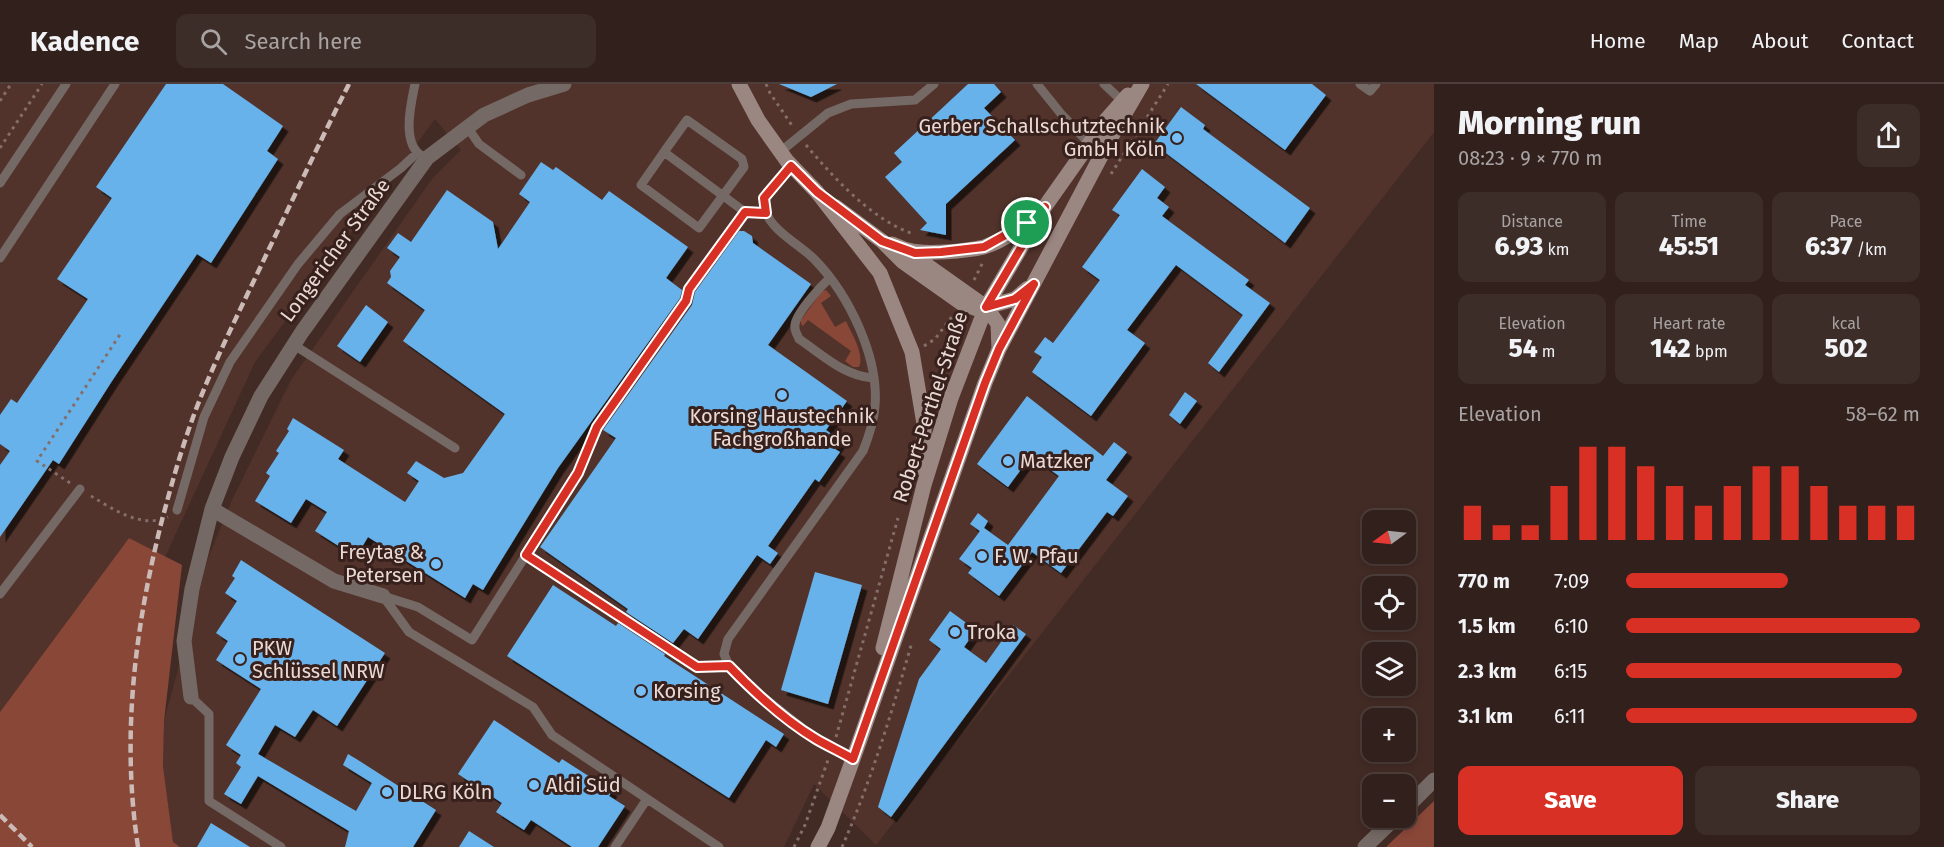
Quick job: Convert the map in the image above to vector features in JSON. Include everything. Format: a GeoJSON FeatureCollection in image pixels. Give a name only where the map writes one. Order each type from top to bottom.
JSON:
{"type":"FeatureCollection","features":[{"type":"Feature","properties":{"kind":"street","name":"Longericher Straße"},"geometry":{"type":"LineString","coordinates":[[191,697],[184,641],[192,589],[212,509],[232,457],[261,396],[422,155],[468,128],[484,115],[528,95],[564,84]]}},
{"type":"Feature","properties":{"kind":"street"},"geometry":{"type":"LineString","coordinates":[[739,84],[758,120],[780,152],[817,192],[880,273],[912,352],[924,424],[924,485]]}},
{"type":"Feature","properties":{"kind":"street","name":"Robert-Perthel-Straße"},"geometry":{"type":"LineString","coordinates":[[855,754],[924,485],[951,398],[986,307],[1045,207],[1122,101],[1140,84]]}},
{"type":"Feature","properties":{"kind":"street","name":"Robert-Perthel-Straße"},"geometry":{"type":"LineString","coordinates":[[818,847],[828,828],[855,754],[985,383],[999,349],[1140,84]]}},
{"type":"Feature","properties":{"kind":"street"},"geometry":{"type":"LineString","coordinates":[[817,192],[882,241],[903,262],[961,303],[977,309],[986,307],[1015,299],[1034,284]]}},
{"type":"Feature","properties":{"kind":"street"},"geometry":{"type":"LineString","coordinates":[[882,241],[915,253],[984,247],[1027,223],[1045,207]]}},
{"type":"Feature","properties":{"kind":"street"},"geometry":{"type":"LineString","coordinates":[[904,249],[986,307],[998,324],[999,349]]}},
{"type":"Feature","properties":{"kind":"street"},"geometry":{"type":"LineString","coordinates":[[212,509],[334,581],[383,596]]}},
{"type":"Feature","properties":{"kind":"street"},"geometry":{"type":"LineString","coordinates":[[1416,798],[1434,780]]}},
{"type":"Feature","properties":{"kind":"street"},"geometry":{"type":"LineString","coordinates":[[1365,847],[1385,828]]}},
{"type":"Feature","properties":{"kind":"lane"},"geometry":{"type":"LineString","coordinates":[[0,183],[66,84]]}},
{"type":"Feature","properties":{"kind":"lane"},"geometry":{"type":"LineString","coordinates":[[0,258],[115,84]]}},
{"type":"Feature","properties":{"kind":"lane"},"geometry":{"type":"LineString","coordinates":[[177,510],[204,417],[230,362],[297,264],[340,214],[422,155],[410,135],[408,115],[415,84]]}},
{"type":"Feature","properties":{"kind":"lane"},"geometry":{"type":"LineString","coordinates":[[780,152],[828,112],[850,104],[915,100],[934,84]]}},
{"type":"Feature","properties":{"kind":"lane"},"geometry":{"type":"LineString","coordinates":[[1036,84],[1090,144]]}},
{"type":"Feature","properties":{"kind":"lane"},"geometry":{"type":"LineString","coordinates":[[1104,84],[1122,101]]}},
{"type":"Feature","properties":{"kind":"lane"},"geometry":{"type":"LineString","coordinates":[[1360,84],[1370,92],[1376,84]]}},
{"type":"Feature","properties":{"kind":"lane"},"geometry":{"type":"LineString","coordinates":[[687,120],[741,159],[744,167],[723,196],[699,228],[641,185],[687,120]]}},
{"type":"Feature","properties":{"kind":"lane"},"geometry":{"type":"LineString","coordinates":[[468,128],[479,144],[521,175]]}},
{"type":"Feature","properties":{"kind":"lane"},"geometry":{"type":"LineString","coordinates":[[664,152],[745,212],[766,213]]}},
{"type":"Feature","properties":{"kind":"lane"},"geometry":{"type":"LineString","coordinates":[[791,166],[764,198],[766,213],[775,226],[814,260],[830,278],[856,320],[868,352],[875,386],[874,417],[863,451],[728,639],[724,654],[729,666],[743,681],[798,726],[832,748],[855,754]]}},
{"type":"Feature","properties":{"kind":"lane"},"geometry":{"type":"LineString","coordinates":[[383,596],[418,607],[472,640],[578,473],[597,427],[686,301],[689,289],[745,212]]}},
{"type":"Feature","properties":{"kind":"lane"},"geometry":{"type":"LineString","coordinates":[[830,278],[795,322],[795,332],[799,339],[848,373],[873,378]]}},
{"type":"Feature","properties":{"kind":"lane"},"geometry":{"type":"LineString","coordinates":[[294,345],[455,448]]}},
{"type":"Feature","properties":{"kind":"lane"},"geometry":{"type":"LineString","coordinates":[[0,594],[80,489]]}},
{"type":"Feature","properties":{"kind":"lane"},"geometry":{"type":"LineString","coordinates":[[526,555],[697,667],[729,666]]}},
{"type":"Feature","properties":{"kind":"lane"},"geometry":{"type":"LineString","coordinates":[[383,596],[409,632],[533,707],[552,735],[719,847]]}},
{"type":"Feature","properties":{"kind":"lane"},"geometry":{"type":"LineString","coordinates":[[191,697],[209,714],[209,801],[281,847]]}},
{"type":"Feature","properties":{"kind":"lane"},"geometry":{"type":"LineString","coordinates":[[615,847],[647,799]]}},
{"type":"Feature","properties":{"kind":"path"},"geometry":{"type":"LineString","coordinates":[[0,101],[11,84]]}},
{"type":"Feature","properties":{"kind":"path"},"geometry":{"type":"LineString","coordinates":[[0,148],[42,84]]}},
{"type":"Feature","properties":{"kind":"path"},"geometry":{"type":"LineString","coordinates":[[766,84],[800,137],[825,167],[884,220],[917,235]]}},
{"type":"Feature","properties":{"kind":"path"},"geometry":{"type":"LineString","coordinates":[[1108,179],[1168,84]]}},
{"type":"Feature","properties":{"kind":"path"},"geometry":{"type":"LineString","coordinates":[[121,333],[36,461],[118,512],[134,518],[151,522],[168,517],[177,510]]}},
{"type":"Feature","properties":{"kind":"path"},"geometry":{"type":"LineString","coordinates":[[794,847],[805,825],[832,748],[899,516]]}},
{"type":"Feature","properties":{"kind":"path"},"geometry":{"type":"LineString","coordinates":[[842,847],[858,810],[886,730],[914,637]]}},
{"type":"Feature","properties":{"kind":"shaded area"},"geometry":{"type":"Polygon","coordinates":[[[0,84],[1434,84],[1434,132],[876,845],[814,784],[784,847],[180,847],[173,843],[163,766],[164,721],[208,558],[233,498],[291,380],[432,179],[461,150],[435,119],[255,362],[165,557],[129,538],[0,712],[0,84]]]}},
{"type":"Feature","properties":{"kind":"shaded area"},"geometry":{"type":"Polygon","coordinates":[[[826,290],[831,296],[821,303],[835,327],[846,321],[859,350],[859,367],[853,367],[845,361],[851,351],[808,320],[803,326],[801,324],[801,320],[822,291],[826,290]]]}},
{"type":"Feature","properties":{"kind":"shaded area"},"geometry":{"type":"Polygon","coordinates":[[[129,538],[182,565],[164,721],[163,766],[173,842],[180,847],[0,847],[0,712],[129,538]]]}},
{"type":"Feature","properties":{"kind":"shaded area"},"geometry":{"type":"Polygon","coordinates":[[[1434,801],[1434,847],[1386,847],[1406,828],[1416,828],[1416,818],[1434,801]]]}},
{"type":"Feature","properties":{"kind":"building"},"geometry":{"type":"Polygon","coordinates":[[[166,84],[223,84],[283,126],[267,151],[278,159],[211,263],[197,254],[59,464],[53,460],[0,537],[0,465],[10,451],[0,444],[0,415],[11,399],[17,403],[88,299],[57,279],[112,198],[96,187],[166,84]]]}},
{"type":"Feature","properties":{"kind":"building"},"geometry":{"type":"Polygon","coordinates":[[[779,84],[837,84],[811,97],[779,84]]]}},
{"type":"Feature","properties":{"kind":"building"},"geometry":{"type":"Polygon","coordinates":[[[968,84],[994,84],[1001,92],[984,108],[1015,140],[946,204],[946,235],[920,230],[927,223],[885,177],[902,162],[894,153],[968,84]]]}},
{"type":"Feature","properties":{"kind":"building"},"geometry":{"type":"Polygon","coordinates":[[[1196,84],[1312,84],[1326,95],[1285,150],[1196,84]]]}},
{"type":"Feature","properties":{"kind":"building"},"geometry":{"type":"Polygon","coordinates":[[[1181,107],[1205,125],[1203,129],[1310,208],[1285,243],[1154,144],[1181,107]]]}},
{"type":"Feature","properties":{"kind":"building"},"geometry":{"type":"Polygon","coordinates":[[[541,162],[553,170],[556,167],[602,200],[609,191],[688,247],[666,278],[682,290],[680,298],[558,468],[483,590],[473,584],[465,598],[368,537],[356,557],[315,531],[327,512],[306,499],[291,523],[255,501],[270,476],[266,473],[279,453],[276,451],[289,431],[287,429],[293,418],[344,450],[338,459],[405,502],[419,481],[407,473],[416,461],[444,478],[463,473],[505,414],[403,341],[425,310],[387,283],[391,277],[390,271],[400,257],[387,248],[398,233],[411,242],[447,190],[493,222],[498,249],[530,202],[519,194],[541,162]]]}},
{"type":"Feature","properties":{"kind":"building"},"geometry":{"type":"Polygon","coordinates":[[[1142,169],[1165,187],[1157,198],[1169,207],[1162,216],[1249,280],[1245,285],[1270,303],[1219,372],[1208,363],[1243,315],[1176,265],[1127,330],[1145,343],[1091,416],[1032,372],[1042,357],[1034,352],[1045,337],[1053,343],[1100,280],[1082,267],[1120,215],[1112,210],[1142,169]]]}},
{"type":"Feature","properties":{"kind":"building"},"geometry":{"type":"Polygon","coordinates":[[[739,231],[752,236],[753,243],[811,284],[768,345],[847,401],[826,430],[841,441],[835,449],[840,452],[819,482],[815,479],[768,546],[778,553],[770,564],[757,555],[698,639],[684,629],[673,643],[626,612],[628,609],[540,547],[616,438],[603,430],[692,305],[695,292],[739,231]]]}},
{"type":"Feature","properties":{"kind":"building"},"geometry":{"type":"Polygon","coordinates":[[[366,305],[388,322],[360,362],[337,346],[366,305]]]}},
{"type":"Feature","properties":{"kind":"building"},"geometry":{"type":"Polygon","coordinates":[[[1185,392],[1197,401],[1180,424],[1169,415],[1185,392]]]}},
{"type":"Feature","properties":{"kind":"building"},"geometry":{"type":"Polygon","coordinates":[[[1027,396],[1103,456],[1114,442],[1127,452],[1106,480],[1128,496],[1113,516],[1107,512],[1061,573],[1032,552],[999,596],[968,573],[972,568],[959,559],[980,531],[970,524],[978,513],[988,521],[984,528],[1008,545],[1059,476],[1031,456],[1008,487],[977,464],[1027,396]]]}},
{"type":"Feature","properties":{"kind":"building"},"geometry":{"type":"Polygon","coordinates":[[[241,560],[385,653],[337,726],[313,710],[295,737],[275,725],[258,754],[356,811],[372,783],[343,765],[348,754],[358,760],[436,810],[413,847],[345,847],[349,831],[258,776],[241,804],[224,794],[241,767],[236,763],[241,755],[226,745],[261,689],[216,660],[228,641],[216,633],[237,601],[225,593],[235,578],[232,576],[241,560]]]}},
{"type":"Feature","properties":{"kind":"building"},"geometry":{"type":"Polygon","coordinates":[[[815,572],[862,585],[828,704],[781,690],[815,572]]]}},
{"type":"Feature","properties":{"kind":"building","name":"Korsing"},"geometry":{"type":"Polygon","coordinates":[[[553,585],[616,626],[618,623],[665,654],[664,656],[784,734],[776,747],[766,740],[729,798],[507,656],[553,585]]]}},
{"type":"Feature","properties":{"kind":"building"},"geometry":{"type":"Polygon","coordinates":[[[950,611],[976,630],[964,647],[986,663],[1013,625],[1026,634],[891,817],[878,807],[919,679],[941,649],[929,640],[950,611]]]}},
{"type":"Feature","properties":{"kind":"building","name":"Aldi Süd"},"geometry":{"type":"Polygon","coordinates":[[[494,720],[559,763],[562,759],[612,791],[609,796],[625,806],[598,847],[572,847],[531,820],[524,830],[496,812],[502,803],[458,774],[494,720]]]}},
{"type":"Feature","properties":{"kind":"building"},"geometry":{"type":"Polygon","coordinates":[[[211,823],[250,847],[197,847],[211,823]]]}},
{"type":"Feature","properties":{"kind":"building"},"geometry":{"type":"Polygon","coordinates":[[[469,831],[494,847],[459,847],[469,831]]]}},
{"type":"Feature","properties":{"kind":"railway"},"geometry":{"type":"LineString","coordinates":[[138,847],[131,764],[134,682],[144,601],[170,489],[189,429],[216,362],[349,84]]}},
{"type":"Feature","properties":{"kind":"railway"},"geometry":{"type":"LineString","coordinates":[[0,815],[32,847]]}},
{"type":"Feature","properties":{"kind":"place","name":"Gerber Schallschutztechnik GmbH Köln"},"geometry":{"type":"Point","coordinates":[1177,138]}},
{"type":"Feature","properties":{"kind":"place","name":"Korsing Haustechnik Fachgroßhande"},"geometry":{"type":"Point","coordinates":[782,395]}},
{"type":"Feature","properties":{"kind":"place","name":"Matzker"},"geometry":{"type":"Point","coordinates":[1008,461]}},
{"type":"Feature","properties":{"kind":"place","name":"F. W. Pfau"},"geometry":{"type":"Point","coordinates":[982,556]}},
{"type":"Feature","properties":{"kind":"place","name":"Freytag & Petersen"},"geometry":{"type":"Point","coordinates":[436,564]}},
{"type":"Feature","properties":{"kind":"place","name":"Troka"},"geometry":{"type":"Point","coordinates":[955,632]}},
{"type":"Feature","properties":{"kind":"place","name":"PKW Schlüssel NRW"},"geometry":{"type":"Point","coordinates":[240,659]}},
{"type":"Feature","properties":{"kind":"place","name":"Korsing"},"geometry":{"type":"Point","coordinates":[641,691]}},
{"type":"Feature","properties":{"kind":"place","name":"Aldi Süd"},"geometry":{"type":"Point","coordinates":[534,785]}},
{"type":"Feature","properties":{"kind":"place","name":"DLRG Köln"},"geometry":{"type":"Point","coordinates":[387,792]}},
{"type":"Feature","properties":{"kind":"route"},"geometry":{"type":"LineString","coordinates":[[791,166],[817,192],[882,241],[915,253],[984,247],[1027,223],[1045,207],[986,307],[1015,299],[1034,284],[999,349],[985,383],[853,759],[816,739],[798,726],[743,681],[729,666],[697,667],[526,555],[578,473],[597,427],[686,301],[689,289],[745,212],[766,213],[764,198],[791,166]]}}]}
